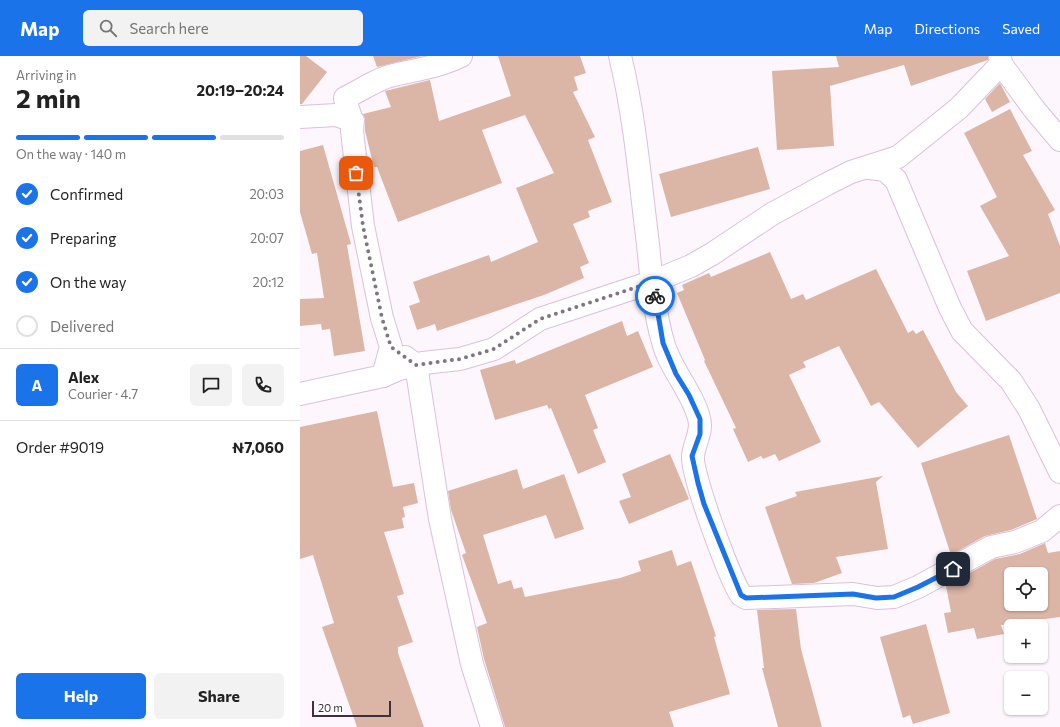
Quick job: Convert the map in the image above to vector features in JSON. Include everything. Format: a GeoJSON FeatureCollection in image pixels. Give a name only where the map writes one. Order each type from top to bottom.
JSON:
{"type":"FeatureCollection","features":[{"type":"Feature","properties":{"kind":"street"},"geometry":{"type":"LineString","coordinates":[[383,376],[391,347],[382,318],[363,226],[352,131],[353,121],[347,111],[345,98],[389,76],[404,74],[451,61],[462,56]]}},
{"type":"Feature","properties":{"kind":"street"},"geometry":{"type":"LineString","coordinates":[[620,56],[628,90],[652,282],[663,343],[676,374],[689,395],[700,419],[700,434],[692,456],[698,483],[704,504],[741,595],[746,598],[853,594],[876,598],[894,597],[918,587],[991,547],[1015,542],[1042,531],[1060,516]]}},
{"type":"Feature","properties":{"kind":"street"},"geometry":{"type":"LineString","coordinates":[[300,394],[383,376],[399,369],[416,365],[460,359],[494,349],[540,319],[652,282],[696,263],[772,214],[827,184],[851,172],[869,168],[898,156],[959,108],[1001,60],[1034,109],[1060,140]]}},
{"type":"Feature","properties":{"kind":"street"},"geometry":{"type":"LineString","coordinates":[[300,117],[336,115],[353,121]]}},
{"type":"Feature","properties":{"kind":"street"},"geometry":{"type":"LineString","coordinates":[[896,180],[898,156]]}},
{"type":"Feature","properties":{"kind":"street"},"geometry":{"type":"LineString","coordinates":[[869,168],[885,170],[896,180],[950,308],[962,331],[1010,381],[1029,409],[1060,472]]}},
{"type":"Feature","properties":{"kind":"street"},"geometry":{"type":"LineString","coordinates":[[391,347],[416,365],[440,519],[472,664],[492,727]]}},
{"type":"Feature","properties":{"kind":"building"},"geometry":{"type":"Polygon","coordinates":[[[300,56],[306,56],[327,72],[302,104],[300,104],[300,56]]]}},
{"type":"Feature","properties":{"kind":"building"},"geometry":{"type":"Polygon","coordinates":[[[373,56],[422,56],[377,67],[373,56]]]}},
{"type":"Feature","properties":{"kind":"building"},"geometry":{"type":"Polygon","coordinates":[[[498,56],[580,56],[586,73],[574,77],[578,90],[573,92],[595,137],[588,140],[612,202],[588,211],[590,217],[573,224],[589,263],[580,267],[584,278],[544,295],[437,331],[435,324],[417,330],[409,306],[420,302],[413,282],[489,255],[491,262],[538,242],[516,188],[554,173],[525,115],[482,130],[502,183],[398,222],[377,167],[374,167],[365,131],[365,119],[363,114],[391,107],[385,91],[430,80],[439,121],[511,96],[498,56]]]}},
{"type":"Feature","properties":{"kind":"building"},"geometry":{"type":"Polygon","coordinates":[[[836,56],[988,56],[988,60],[911,86],[904,65],[830,86],[834,146],[777,150],[772,71],[839,67],[836,56]]]}},
{"type":"Feature","properties":{"kind":"building"},"geometry":{"type":"Polygon","coordinates":[[[1000,83],[1010,102],[992,112],[985,99],[1000,83]]]}},
{"type":"Feature","properties":{"kind":"building"},"geometry":{"type":"Polygon","coordinates":[[[1010,109],[1032,151],[1023,155],[1055,210],[1048,214],[1060,246],[1060,293],[986,321],[967,271],[1009,256],[980,206],[997,197],[964,133],[1010,109]]]}},
{"type":"Feature","properties":{"kind":"building"},"geometry":{"type":"Polygon","coordinates":[[[323,145],[351,244],[347,245],[365,351],[334,356],[330,329],[322,330],[321,324],[300,326],[300,299],[324,298],[317,253],[312,254],[300,212],[300,151],[323,145]]]}},
{"type":"Feature","properties":{"kind":"building"},"geometry":{"type":"Polygon","coordinates":[[[758,147],[770,189],[671,217],[659,174],[758,147]]]}},
{"type":"Feature","properties":{"kind":"building"},"geometry":{"type":"Polygon","coordinates":[[[770,252],[791,299],[803,294],[806,300],[876,269],[908,333],[913,330],[916,334],[923,330],[956,392],[968,406],[918,448],[879,402],[871,406],[839,346],[803,362],[806,367],[789,375],[821,442],[779,461],[775,454],[763,459],[761,456],[748,462],[733,429],[736,428],[704,361],[705,360],[677,293],[684,290],[682,285],[709,273],[711,277],[770,252]]]}},
{"type":"Feature","properties":{"kind":"building"},"geometry":{"type":"Polygon","coordinates":[[[622,321],[627,336],[638,331],[653,367],[585,395],[598,428],[593,430],[606,462],[578,474],[551,408],[549,409],[547,405],[495,420],[480,370],[515,360],[516,364],[622,321]]]}},
{"type":"Feature","properties":{"kind":"building"},"geometry":{"type":"Polygon","coordinates":[[[377,411],[393,487],[414,483],[418,503],[403,507],[405,517],[402,518],[404,528],[384,532],[404,594],[397,596],[413,642],[398,647],[398,653],[424,727],[357,727],[322,627],[334,623],[313,555],[300,559],[300,427],[377,411]]]}},
{"type":"Feature","properties":{"kind":"building"},"geometry":{"type":"Polygon","coordinates":[[[1009,435],[1037,519],[1011,530],[985,536],[951,555],[921,463],[1009,435]]]}},
{"type":"Feature","properties":{"kind":"building"},"geometry":{"type":"Polygon","coordinates":[[[670,454],[689,499],[629,524],[619,501],[631,497],[622,474],[670,454]]]}},
{"type":"Feature","properties":{"kind":"building"},"geometry":{"type":"Polygon","coordinates":[[[517,469],[523,489],[564,474],[584,529],[555,539],[546,515],[483,535],[498,584],[511,580],[514,589],[522,587],[525,597],[620,578],[641,571],[638,561],[672,550],[677,566],[691,561],[716,636],[714,637],[730,694],[669,712],[674,727],[505,727],[484,659],[477,627],[487,623],[462,555],[466,553],[451,510],[448,491],[517,469]]]}},
{"type":"Feature","properties":{"kind":"building"},"geometry":{"type":"Polygon","coordinates":[[[883,476],[876,482],[888,549],[836,557],[842,573],[814,583],[792,584],[765,507],[797,496],[795,492],[883,476]]]}},
{"type":"Feature","properties":{"kind":"building"},"geometry":{"type":"Polygon","coordinates":[[[1045,543],[1048,553],[1060,551],[1060,617],[1045,619],[1004,619],[1004,625],[1001,625],[1004,634],[977,639],[974,628],[948,633],[944,613],[951,612],[946,586],[995,559],[1020,554],[1045,543]]]}},
{"type":"Feature","properties":{"kind":"building"},"geometry":{"type":"Polygon","coordinates":[[[796,609],[801,649],[822,727],[778,727],[762,668],[764,668],[757,610],[796,609]]]}},
{"type":"Feature","properties":{"kind":"building"},"geometry":{"type":"Polygon","coordinates":[[[926,624],[950,713],[913,724],[910,715],[903,718],[880,637],[926,624]]]}},
{"type":"Feature","properties":{"kind":"way so far"},"geometry":{"type":"LineString","coordinates":[[356,173],[363,226],[382,318],[391,347],[416,365],[460,359],[494,349],[540,319],[652,282],[655,296]]}},
{"type":"Feature","properties":{"kind":"route"},"geometry":{"type":"LineString","coordinates":[[655,296],[663,343],[676,374],[689,395],[700,419],[700,434],[692,456],[704,504],[741,595],[746,598],[818,594],[853,594],[876,598],[894,597],[918,587],[953,569]]}}]}
